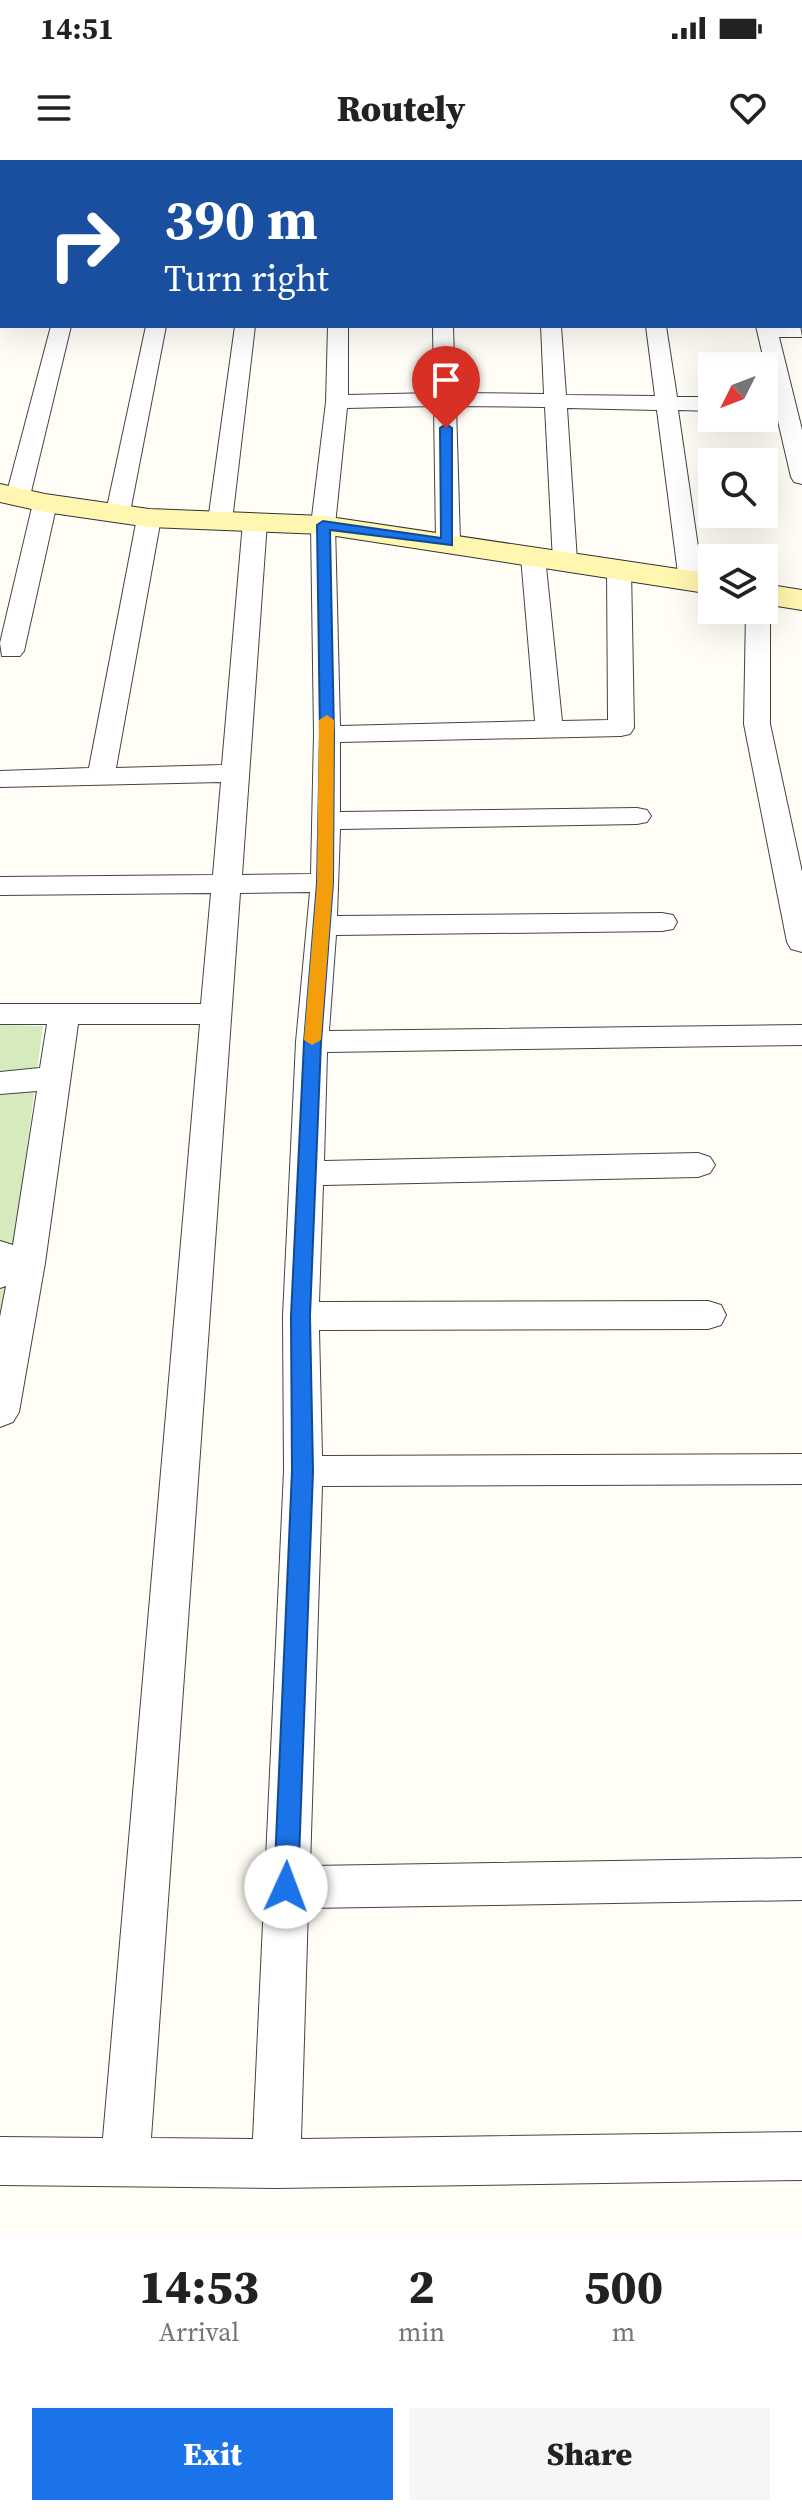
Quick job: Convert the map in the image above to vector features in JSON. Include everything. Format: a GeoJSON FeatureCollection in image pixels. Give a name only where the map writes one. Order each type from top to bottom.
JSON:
{"type":"FeatureCollection","features":[{"type":"Feature","properties":{"kind":"street"},"geometry":{"type":"LineString","coordinates":[[11,651],[21,498],[61,328]]}},
{"type":"Feature","properties":{"kind":"street"},"geometry":{"type":"LineString","coordinates":[[118,512],[156,328]]}},
{"type":"Feature","properties":{"kind":"street"},"geometry":{"type":"LineString","coordinates":[[220,521],[245,328]]}},
{"type":"Feature","properties":{"kind":"street"},"geometry":{"type":"LineString","coordinates":[[276,2164],[303,1471],[301,1316],[312,1042],[325,883],[327,734],[323,525],[337,402],[338,328]]}},
{"type":"Feature","properties":{"kind":"street"},"geometry":{"type":"LineString","coordinates":[[443,328],[448,542]]}},
{"type":"Feature","properties":{"kind":"street"},"geometry":{"type":"LineString","coordinates":[[551,328],[565,561]]}},
{"type":"Feature","properties":{"kind":"street"},"geometry":{"type":"LineString","coordinates":[[656,328],[667,404],[698,566]]}},
{"type":"Feature","properties":{"kind":"street"},"geometry":{"type":"LineString","coordinates":[[802,331],[766,328],[798,444],[802,477]]}},
{"type":"Feature","properties":{"kind":"street"},"geometry":{"type":"LineString","coordinates":[[337,402],[445,399],[698,404]]}},
{"type":"Feature","properties":{"kind":"street"},"geometry":{"type":"LineString","coordinates":[[21,498],[149,518],[323,525],[698,582]]}},
{"type":"Feature","properties":{"kind":"street"},"geometry":{"type":"LineString","coordinates":[[101,777],[149,518]]}},
{"type":"Feature","properties":{"kind":"street"},"geometry":{"type":"LineString","coordinates":[[125,2163],[255,522]]}},
{"type":"Feature","properties":{"kind":"street"},"geometry":{"type":"LineString","coordinates":[[533,557],[549,729]]}},
{"type":"Feature","properties":{"kind":"street"},"geometry":{"type":"LineString","coordinates":[[327,734],[621,728],[619,570]]}},
{"type":"Feature","properties":{"kind":"street"},"geometry":{"type":"LineString","coordinates":[[778,596],[802,600]]}},
{"type":"Feature","properties":{"kind":"street"},"geometry":{"type":"LineString","coordinates":[[758,624],[757,724],[802,942]]}},
{"type":"Feature","properties":{"kind":"street"},"geometry":{"type":"LineString","coordinates":[[0,779],[237,773]]}},
{"type":"Feature","properties":{"kind":"street"},"geometry":{"type":"LineString","coordinates":[[325,821],[637,816]]}},
{"type":"Feature","properties":{"kind":"street"},"geometry":{"type":"LineString","coordinates":[[0,886],[325,883]]}},
{"type":"Feature","properties":{"kind":"street"},"geometry":{"type":"LineString","coordinates":[[320,926],[662,922]]}},
{"type":"Feature","properties":{"kind":"street"},"geometry":{"type":"LineString","coordinates":[[0,1014],[215,1014]]}},
{"type":"Feature","properties":{"kind":"street"},"geometry":{"type":"LineString","coordinates":[[0,1412],[9,1264],[55,1078],[64,1015]]}},
{"type":"Feature","properties":{"kind":"street"},"geometry":{"type":"LineString","coordinates":[[312,1042],[802,1035]]}},
{"type":"Feature","properties":{"kind":"street"},"geometry":{"type":"LineString","coordinates":[[0,1083],[55,1078]]}},
{"type":"Feature","properties":{"kind":"street"},"geometry":{"type":"LineString","coordinates":[[308,1173],[698,1165]]}},
{"type":"Feature","properties":{"kind":"street"},"geometry":{"type":"LineString","coordinates":[[301,1316],[708,1315]]}},
{"type":"Feature","properties":{"kind":"street"},"geometry":{"type":"LineString","coordinates":[[303,1471],[802,1469]]}},
{"type":"Feature","properties":{"kind":"street"},"geometry":{"type":"LineString","coordinates":[[286,1887],[802,1879]]}},
{"type":"Feature","properties":{"kind":"street"},"geometry":{"type":"LineString","coordinates":[[0,2161],[276,2164],[802,2156]]}},
{"type":"Feature","properties":{"kind":"green space"},"geometry":{"type":"Polygon","coordinates":[[[0,1025],[43,1026],[0,1352],[0,1025]]]}},
{"type":"Feature","properties":{"kind":"slow traffic"},"geometry":{"type":"LineString","coordinates":[[312,1040],[325,883],[327,720]]}},
{"type":"Feature","properties":{"kind":"route"},"geometry":{"type":"LineString","coordinates":[[286,1887],[303,1471],[301,1316],[312,1042],[325,883],[327,734],[323,525],[448,542],[446,428]]}}]}
